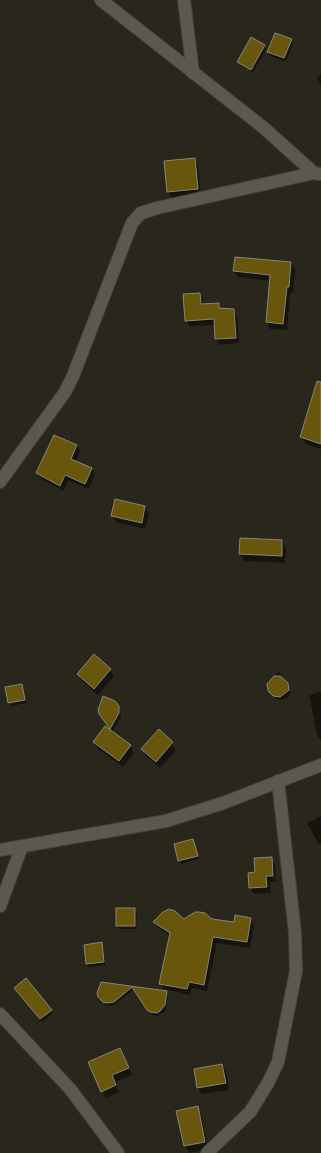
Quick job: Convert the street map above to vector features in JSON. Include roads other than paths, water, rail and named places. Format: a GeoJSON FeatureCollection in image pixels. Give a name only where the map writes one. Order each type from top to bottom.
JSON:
{"type":"FeatureCollection","features":[{"type":"Feature","properties":{"kind":"street"},"geometry":{"type":"LineString","coordinates":[[101,0],[264,128],[318,173]]}},
{"type":"Feature","properties":{"kind":"street"},"geometry":{"type":"LineString","coordinates":[[184,0],[193,73]]}},
{"type":"Feature","properties":{"kind":"street"},"geometry":{"type":"LineString","coordinates":[[0,482],[65,392],[73,376],[132,224],[141,213],[157,208],[318,173]]}},
{"type":"Feature","properties":{"kind":"street"},"geometry":{"type":"LineString","coordinates":[[0,850],[166,821],[223,803],[321,765]]}},
{"type":"Feature","properties":{"kind":"street"},"geometry":{"type":"LineString","coordinates":[[207,1153],[250,1112],[268,1083],[278,1062],[296,971],[295,933],[278,781]]}},
{"type":"Feature","properties":{"kind":"street"},"geometry":{"type":"LineString","coordinates":[[0,906],[22,846]]}},
{"type":"Feature","properties":{"kind":"street"},"geometry":{"type":"LineString","coordinates":[[0,1014],[71,1090],[118,1153]]}}]}
